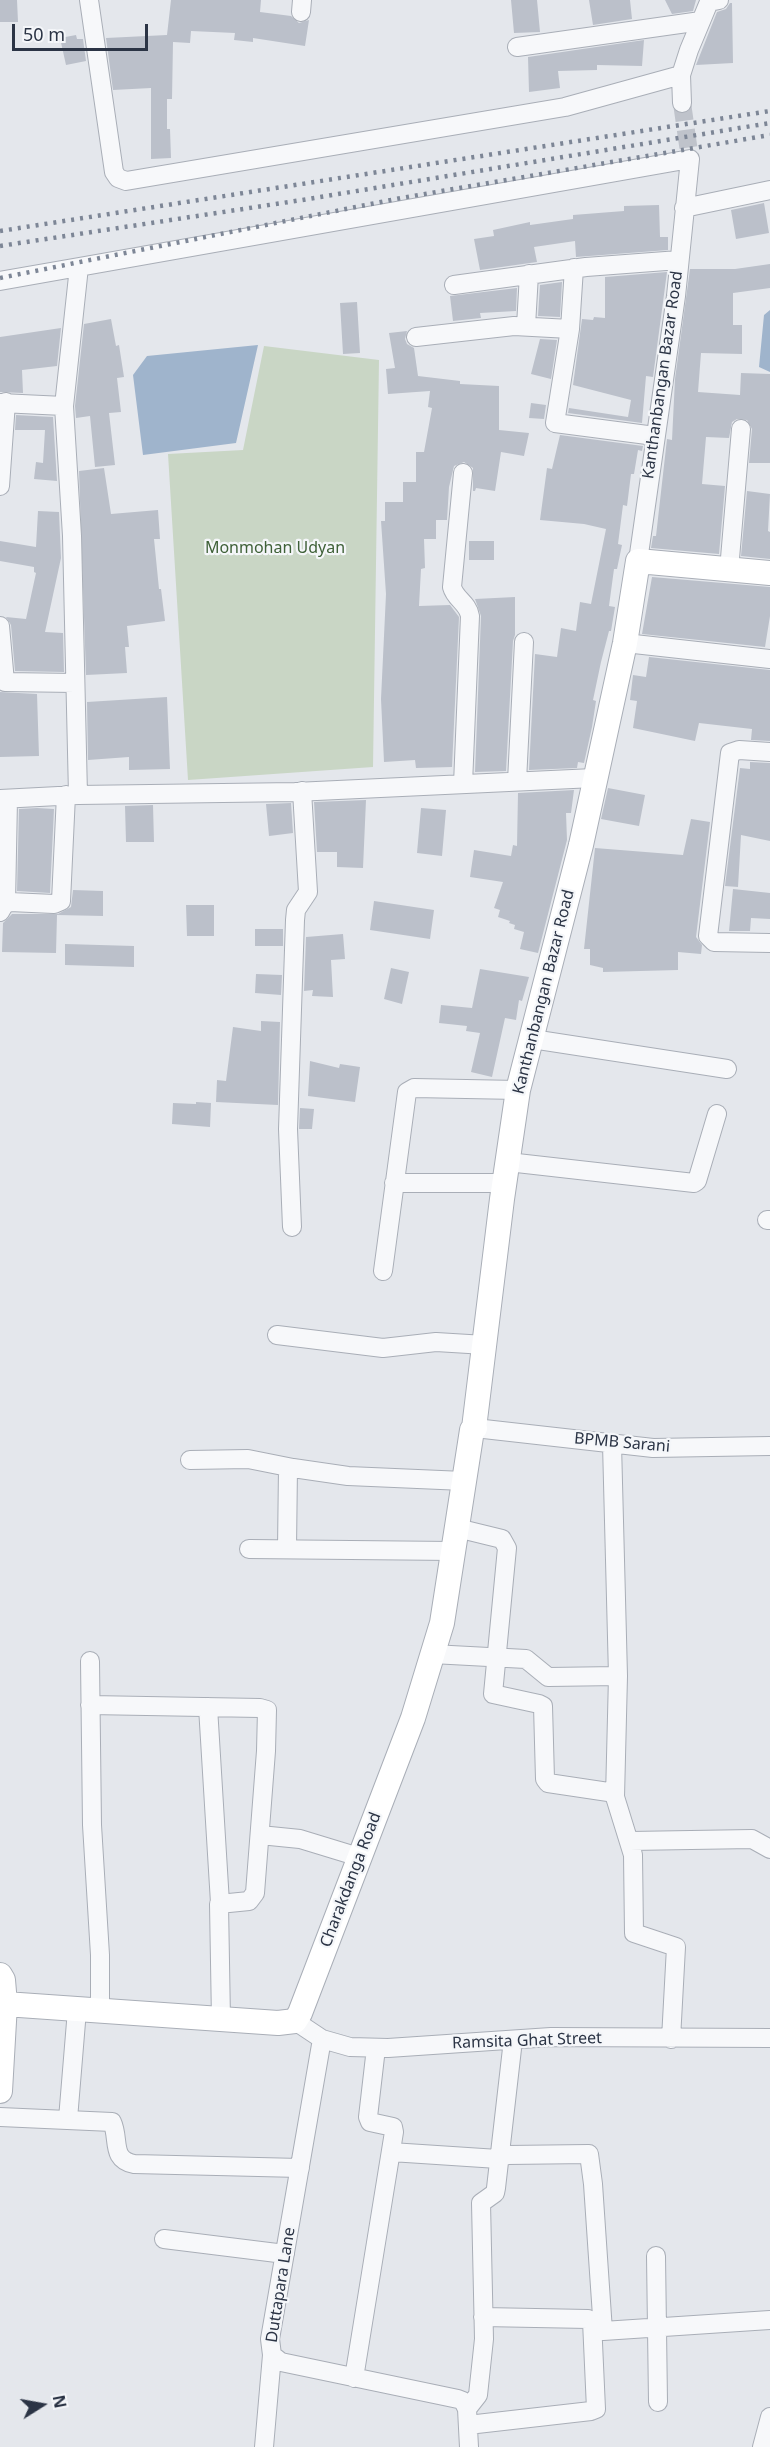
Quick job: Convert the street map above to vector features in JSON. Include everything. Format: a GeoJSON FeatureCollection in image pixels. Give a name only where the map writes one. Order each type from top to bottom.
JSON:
{"type":"FeatureCollection","features":[{"type":"Feature","properties":{"kind":"street"},"geometry":{"type":"LineString","coordinates":[[89,0],[114,172],[118,178],[126,181],[565,107],[681,75]]}},
{"type":"Feature","properties":{"kind":"street"},"geometry":{"type":"LineString","coordinates":[[682,103],[681,75],[701,21],[712,1]]}},
{"type":"Feature","properties":{"kind":"street"},"geometry":{"type":"LineString","coordinates":[[517,47],[701,21]]}},
{"type":"Feature","properties":{"kind":"street","name":"Kanthanbangan Bazar Road"},"geometry":{"type":"LineString","coordinates":[[79,267],[690,159],[639,561],[625,643],[581,845],[518,1090],[474,1428]]}},
{"type":"Feature","properties":{"kind":"street"},"geometry":{"type":"LineString","coordinates":[[684,208],[770,190]]}},
{"type":"Feature","properties":{"kind":"street"},"geometry":{"type":"LineString","coordinates":[[454,285],[574,268],[679,260]]}},
{"type":"Feature","properties":{"kind":"street"},"geometry":{"type":"LineString","coordinates":[[0,281],[79,267],[64,406],[72,536],[75,683],[72,795],[61,901],[54,904],[3,908],[4,799],[72,795],[302,791],[594,778]]}},
{"type":"Feature","properties":{"kind":"street"},"geometry":{"type":"LineString","coordinates":[[574,268],[570,329],[555,423],[655,436]]}},
{"type":"Feature","properties":{"kind":"street"},"geometry":{"type":"LineString","coordinates":[[526,326],[530,274]]}},
{"type":"Feature","properties":{"kind":"street"},"geometry":{"type":"LineString","coordinates":[[416,337],[526,326],[570,329]]}},
{"type":"Feature","properties":{"kind":"street"},"geometry":{"type":"LineString","coordinates":[[0,486],[3,403],[64,406]]}},
{"type":"Feature","properties":{"kind":"street"},"geometry":{"type":"LineString","coordinates":[[729,570],[741,429]]}},
{"type":"Feature","properties":{"kind":"street"},"geometry":{"type":"LineString","coordinates":[[463,473],[452,587],[454,594],[469,609],[470,616],[463,784]]}},
{"type":"Feature","properties":{"kind":"street"},"geometry":{"type":"LineString","coordinates":[[639,561],[770,573]]}},
{"type":"Feature","properties":{"kind":"street"},"geometry":{"type":"LineString","coordinates":[[0,626],[5,682],[75,683]]}},
{"type":"Feature","properties":{"kind":"street"},"geometry":{"type":"LineString","coordinates":[[517,781],[524,642]]}},
{"type":"Feature","properties":{"kind":"street"},"geometry":{"type":"LineString","coordinates":[[625,643],[770,659]]}},
{"type":"Feature","properties":{"kind":"street"},"geometry":{"type":"LineString","coordinates":[[770,752],[739,750],[729,753],[708,936],[714,942],[770,943]]}},
{"type":"Feature","properties":{"kind":"street"},"geometry":{"type":"LineString","coordinates":[[292,1227],[288,1129],[295,920],[296,910],[308,892],[302,791]]}},
{"type":"Feature","properties":{"kind":"street"},"geometry":{"type":"LineString","coordinates":[[532,1039],[727,1069]]}},
{"type":"Feature","properties":{"kind":"street"},"geometry":{"type":"LineString","coordinates":[[383,1271],[405,1094],[409,1090],[518,1090]]}},
{"type":"Feature","properties":{"kind":"street"},"geometry":{"type":"LineString","coordinates":[[394,1183],[506,1172],[694,1184],[697,1181],[717,1114]]}},
{"type":"Feature","properties":{"kind":"street"},"geometry":{"type":"LineString","coordinates":[[277,1335],[383,1348],[436,1342],[485,1345]]}},
{"type":"Feature","properties":{"kind":"street","name":"BPMB Sarani"},"geometry":{"type":"LineString","coordinates":[[474,1428],[653,1448],[770,1446]]}},
{"type":"Feature","properties":{"kind":"street","name":"Charakdanga Road"},"geometry":{"type":"LineString","coordinates":[[296,2021],[413,1718],[442,1623],[474,1428]]}},
{"type":"Feature","properties":{"kind":"street"},"geometry":{"type":"LineString","coordinates":[[612,1444],[618,1676],[616,1805],[630,1841],[633,1864],[633,1931],[636,1935],[676,1947],[671,2039]]}},
{"type":"Feature","properties":{"kind":"street"},"geometry":{"type":"LineString","coordinates":[[190,1460],[248,1459],[348,1476],[464,1481]]}},
{"type":"Feature","properties":{"kind":"street"},"geometry":{"type":"LineString","coordinates":[[287,1549],[288,1467]]}},
{"type":"Feature","properties":{"kind":"street"},"geometry":{"type":"LineString","coordinates":[[249,1549],[502,1539],[507,1548],[493,1694],[539,1704],[544,1709],[545,1781],[615,1792]]}},
{"type":"Feature","properties":{"kind":"street"},"geometry":{"type":"LineString","coordinates":[[432,1654],[528,1660],[548,1677],[618,1676]]}},
{"type":"Feature","properties":{"kind":"street"},"geometry":{"type":"LineString","coordinates":[[68,2119],[100,1955],[92,1825],[90,1661]]}},
{"type":"Feature","properties":{"kind":"street"},"geometry":{"type":"LineString","coordinates":[[90,1705],[260,1708],[267,1710],[255,1895],[249,1901],[220,1903]]}},
{"type":"Feature","properties":{"kind":"street"},"geometry":{"type":"LineString","coordinates":[[208,1707],[220,1903],[221,2020]]}},
{"type":"Feature","properties":{"kind":"street"},"geometry":{"type":"LineString","coordinates":[[260,1835],[300,1839],[359,1857]]}},
{"type":"Feature","properties":{"kind":"street"},"geometry":{"type":"LineString","coordinates":[[630,1841],[752,1839],[770,1849]]}},
{"type":"Feature","properties":{"kind":"street"},"geometry":{"type":"LineString","coordinates":[[0,1975],[3,1980],[4,2004],[0,2091]]}},
{"type":"Feature","properties":{"kind":"street"},"geometry":{"type":"LineString","coordinates":[[4,2004],[221,2020],[278,2023],[296,2021],[322,2039]]}},
{"type":"Feature","properties":{"kind":"street","name":"Ramsita Ghat Street"},"geometry":{"type":"LineString","coordinates":[[322,2039],[350,2048],[376,2048],[551,2037],[770,2038]]}},
{"type":"Feature","properties":{"kind":"street","name":"Duttapara Lane"},"geometry":{"type":"LineString","coordinates":[[322,2039],[270,2339],[272,2355],[281,2362],[458,2399],[463,2401],[467,2417]]}},
{"type":"Feature","properties":{"kind":"street"},"geometry":{"type":"LineString","coordinates":[[469,2447],[467,2417],[479,2389],[483,2317],[481,2203],[496,2192],[513,2040]]}},
{"type":"Feature","properties":{"kind":"street"},"geometry":{"type":"LineString","coordinates":[[354,2378],[394,2128],[370,2122],[368,2117],[376,2048]]}},
{"type":"Feature","properties":{"kind":"street"},"geometry":{"type":"LineString","coordinates":[[0,2117],[112,2122],[118,2153],[126,2162],[300,2168]]}},
{"type":"Feature","properties":{"kind":"street"},"geometry":{"type":"LineString","coordinates":[[391,2152],[498,2159],[507,2155],[585,2153],[590,2155],[598,2326],[596,2409],[467,2417]]}},
{"type":"Feature","properties":{"kind":"street"},"geometry":{"type":"LineString","coordinates":[[164,2240],[285,2254]]}},
{"type":"Feature","properties":{"kind":"street"},"geometry":{"type":"LineString","coordinates":[[656,2256],[659,2327],[658,2402]]}},
{"type":"Feature","properties":{"kind":"street"},"geometry":{"type":"LineString","coordinates":[[483,2317],[588,2319],[598,2326],[659,2327],[770,2320]]}},
{"type":"Feature","properties":{"kind":"street"},"geometry":{"type":"LineString","coordinates":[[264,2447],[272,2355]]}},
{"type":"Feature","properties":{"kind":"street"},"geometry":{"type":"LineString","coordinates":[[762,2447],[770,2417]]}},
{"type":"Feature","properties":{"kind":"green space","name":"Monmohan Udyan"},"geometry":{"type":"Polygon","coordinates":[[[264,346],[379,360],[373,767],[188,780],[168,454],[243,450],[264,346]]]}},
{"type":"Feature","properties":{"kind":"water"},"geometry":{"type":"Polygon","coordinates":[[[770,310],[770,372],[759,367],[764,315],[770,310]]]}},
{"type":"Feature","properties":{"kind":"water"},"geometry":{"type":"Polygon","coordinates":[[[258,345],[236,443],[143,455],[133,375],[147,356],[258,345]]]}},
{"type":"Feature","properties":{"kind":"building"},"geometry":{"type":"Polygon","coordinates":[[[0,0],[17,0],[18,22],[0,22],[0,0]]]}},
{"type":"Feature","properties":{"kind":"building"},"geometry":{"type":"Polygon","coordinates":[[[171,0],[261,0],[260,12],[291,16],[299,23],[309,20],[305,46],[253,38],[253,42],[234,40],[235,33],[191,31],[190,43],[173,42],[172,99],[167,99],[167,129],[170,129],[171,158],[151,159],[151,88],[113,90],[106,38],[167,35],[171,0]]]}},
{"type":"Feature","properties":{"kind":"building"},"geometry":{"type":"Polygon","coordinates":[[[511,0],[537,0],[540,32],[514,33],[511,0]]]}},
{"type":"Feature","properties":{"kind":"building"},"geometry":{"type":"Polygon","coordinates":[[[589,0],[630,0],[632,19],[593,25],[589,0]]]}},
{"type":"Feature","properties":{"kind":"building"},"geometry":{"type":"Polygon","coordinates":[[[665,0],[696,0],[693,11],[672,14],[665,0]]]}},
{"type":"Feature","properties":{"kind":"building"},"geometry":{"type":"Polygon","coordinates":[[[732,3],[733,63],[696,65],[717,12],[726,9],[732,3]]]}},
{"type":"Feature","properties":{"kind":"building"},"geometry":{"type":"Polygon","coordinates":[[[76,35],[77,39],[83,39],[86,61],[66,65],[60,38],[76,35]]]}},
{"type":"Feature","properties":{"kind":"building"},"geometry":{"type":"Polygon","coordinates":[[[644,40],[642,66],[597,65],[597,70],[558,71],[560,88],[529,92],[528,57],[644,40]]]}},
{"type":"Feature","properties":{"kind":"building"},"geometry":{"type":"Polygon","coordinates":[[[764,203],[769,233],[736,239],[731,210],[764,203]]]}},
{"type":"Feature","properties":{"kind":"building"},"geometry":{"type":"Polygon","coordinates":[[[659,205],[660,237],[668,237],[668,250],[576,257],[575,241],[534,247],[537,262],[480,270],[474,239],[494,236],[493,230],[530,222],[530,225],[573,219],[573,215],[624,211],[624,206],[659,205]]]}},
{"type":"Feature","properties":{"kind":"building"},"geometry":{"type":"Polygon","coordinates":[[[770,264],[770,288],[733,293],[733,325],[742,325],[742,354],[701,353],[698,392],[740,395],[741,373],[770,374],[770,463],[749,463],[752,429],[747,420],[737,419],[732,422],[729,438],[706,437],[702,484],[725,486],[719,554],[651,548],[653,536],[656,536],[667,439],[672,440],[675,379],[690,269],[735,269],[770,264]]]}},
{"type":"Feature","properties":{"kind":"building"},"geometry":{"type":"Polygon","coordinates":[[[667,272],[653,377],[646,376],[642,423],[568,413],[569,408],[628,417],[631,400],[573,385],[582,319],[605,318],[605,277],[667,272]]]}},
{"type":"Feature","properties":{"kind":"building"},"geometry":{"type":"Polygon","coordinates":[[[562,282],[560,317],[538,316],[540,285],[562,282]]]}},
{"type":"Feature","properties":{"kind":"building"},"geometry":{"type":"Polygon","coordinates":[[[517,288],[516,311],[480,313],[481,318],[453,321],[450,296],[517,288]]]}},
{"type":"Feature","properties":{"kind":"building"},"geometry":{"type":"Polygon","coordinates":[[[357,302],[360,353],[343,354],[340,303],[357,302]]]}},
{"type":"Feature","properties":{"kind":"building"},"geometry":{"type":"Polygon","coordinates":[[[111,319],[116,346],[119,345],[124,377],[117,378],[121,412],[109,413],[115,465],[95,467],[90,416],[76,418],[75,406],[84,324],[111,319]]]}},
{"type":"Feature","properties":{"kind":"building"},"geometry":{"type":"Polygon","coordinates":[[[61,328],[57,366],[22,370],[23,393],[0,392],[0,337],[61,328]]]}},
{"type":"Feature","properties":{"kind":"building"},"geometry":{"type":"Polygon","coordinates":[[[407,331],[405,339],[407,344],[414,348],[418,376],[460,381],[460,384],[499,386],[499,430],[529,433],[524,456],[501,452],[495,491],[476,488],[473,491],[473,468],[464,462],[454,466],[449,487],[447,520],[436,520],[436,539],[424,539],[425,568],[421,569],[419,606],[450,605],[459,617],[452,767],[416,768],[415,760],[384,762],[381,699],[386,594],[381,521],[385,521],[385,502],[403,502],[403,482],[416,482],[416,452],[424,452],[432,408],[428,407],[430,391],[388,394],[386,369],[395,368],[389,333],[407,331]]]}},
{"type":"Feature","properties":{"kind":"building"},"geometry":{"type":"Polygon","coordinates":[[[540,339],[557,340],[551,379],[531,374],[540,339]]]}},
{"type":"Feature","properties":{"kind":"building"},"geometry":{"type":"Polygon","coordinates":[[[531,403],[546,405],[544,419],[529,418],[531,403]]]}},
{"type":"Feature","properties":{"kind":"building"},"geometry":{"type":"Polygon","coordinates":[[[16,415],[53,417],[57,481],[34,479],[36,462],[43,463],[45,430],[15,430],[16,415]]]}},
{"type":"Feature","properties":{"kind":"building"},"geometry":{"type":"Polygon","coordinates":[[[560,435],[643,446],[642,451],[638,450],[634,474],[631,474],[627,506],[623,505],[618,544],[622,545],[617,569],[614,569],[609,606],[615,607],[593,700],[596,701],[584,763],[578,762],[577,768],[529,770],[535,654],[557,657],[561,628],[576,631],[580,602],[591,604],[606,529],[584,524],[540,520],[547,468],[552,469],[560,435]]]}},
{"type":"Feature","properties":{"kind":"building"},"geometry":{"type":"Polygon","coordinates":[[[104,468],[111,514],[158,510],[160,539],[154,539],[165,621],[127,626],[129,647],[125,647],[127,673],[86,675],[79,471],[104,468]]]}},
{"type":"Feature","properties":{"kind":"building"},"geometry":{"type":"Polygon","coordinates":[[[747,491],[770,494],[768,531],[770,532],[770,559],[741,556],[747,491]]]}},
{"type":"Feature","properties":{"kind":"building"},"geometry":{"type":"Polygon","coordinates":[[[38,511],[59,512],[61,558],[45,632],[63,633],[64,672],[15,671],[11,625],[6,617],[26,619],[36,573],[34,567],[0,561],[0,541],[36,547],[38,511]]]}},
{"type":"Feature","properties":{"kind":"building"},"geometry":{"type":"Polygon","coordinates":[[[469,541],[494,541],[494,560],[469,560],[469,541]]]}},
{"type":"Feature","properties":{"kind":"building"},"geometry":{"type":"Polygon","coordinates":[[[652,577],[770,587],[770,616],[765,647],[642,634],[652,577]]]}},
{"type":"Feature","properties":{"kind":"building"},"geometry":{"type":"Polygon","coordinates":[[[515,597],[515,635],[506,771],[475,772],[481,616],[475,599],[515,597]]]}},
{"type":"Feature","properties":{"kind":"building"},"geometry":{"type":"Polygon","coordinates":[[[649,657],[770,670],[770,741],[751,740],[752,729],[699,723],[695,741],[633,728],[637,701],[630,700],[633,675],[646,677],[649,657]]]}},
{"type":"Feature","properties":{"kind":"building"},"geometry":{"type":"Polygon","coordinates":[[[0,692],[37,694],[39,756],[0,757],[0,692]]]}},
{"type":"Feature","properties":{"kind":"building"},"geometry":{"type":"Polygon","coordinates":[[[167,697],[170,769],[129,770],[129,757],[88,760],[87,702],[167,697]]]}},
{"type":"Feature","properties":{"kind":"building"},"geometry":{"type":"Polygon","coordinates":[[[750,762],[770,763],[770,841],[741,835],[738,887],[725,886],[740,768],[750,769],[750,762]]]}},
{"type":"Feature","properties":{"kind":"building"},"geometry":{"type":"Polygon","coordinates":[[[608,788],[645,795],[639,826],[601,819],[608,788]]]}},
{"type":"Feature","properties":{"kind":"building"},"geometry":{"type":"Polygon","coordinates":[[[574,790],[571,813],[566,813],[567,840],[538,953],[520,949],[524,932],[514,929],[515,925],[509,923],[510,921],[498,917],[500,910],[494,908],[503,882],[470,877],[474,850],[511,856],[513,845],[517,846],[518,793],[574,790]]]}},
{"type":"Feature","properties":{"kind":"building"},"geometry":{"type":"Polygon","coordinates":[[[366,800],[363,868],[337,867],[337,852],[317,852],[314,802],[366,800]]]}},
{"type":"Feature","properties":{"kind":"building"},"geometry":{"type":"Polygon","coordinates":[[[291,803],[293,833],[269,836],[266,804],[291,803]]]}},
{"type":"Feature","properties":{"kind":"building"},"geometry":{"type":"Polygon","coordinates":[[[153,805],[154,842],[126,842],[125,806],[153,805]]]}},
{"type":"Feature","properties":{"kind":"building"},"geometry":{"type":"Polygon","coordinates":[[[421,808],[446,810],[442,856],[417,853],[421,808]]]}},
{"type":"Feature","properties":{"kind":"building"},"geometry":{"type":"Polygon","coordinates":[[[19,809],[54,809],[50,893],[17,891],[19,809]]]}},
{"type":"Feature","properties":{"kind":"building"},"geometry":{"type":"Polygon","coordinates":[[[691,819],[710,822],[696,937],[702,945],[701,954],[678,952],[678,970],[603,972],[603,968],[590,965],[590,949],[584,949],[595,848],[683,855],[691,819]]]}},
{"type":"Feature","properties":{"kind":"building"},"geometry":{"type":"Polygon","coordinates":[[[733,889],[770,893],[770,919],[751,918],[750,931],[729,931],[733,889]]]}},
{"type":"Feature","properties":{"kind":"building"},"geometry":{"type":"Polygon","coordinates":[[[73,890],[103,891],[103,916],[57,915],[56,953],[2,952],[3,923],[12,914],[58,914],[71,907],[73,890]]]}},
{"type":"Feature","properties":{"kind":"building"},"geometry":{"type":"Polygon","coordinates":[[[374,901],[434,910],[430,939],[370,930],[374,901]]]}},
{"type":"Feature","properties":{"kind":"building"},"geometry":{"type":"Polygon","coordinates":[[[186,905],[214,905],[214,936],[187,936],[186,905]]]}},
{"type":"Feature","properties":{"kind":"building"},"geometry":{"type":"Polygon","coordinates":[[[255,929],[283,929],[283,946],[255,946],[255,929]]]}},
{"type":"Feature","properties":{"kind":"building"},"geometry":{"type":"Polygon","coordinates":[[[343,934],[345,959],[331,960],[333,997],[312,996],[313,990],[304,991],[306,937],[343,934]]]}},
{"type":"Feature","properties":{"kind":"building"},"geometry":{"type":"Polygon","coordinates":[[[65,944],[134,946],[134,967],[65,965],[65,944]]]}},
{"type":"Feature","properties":{"kind":"building"},"geometry":{"type":"Polygon","coordinates":[[[391,968],[409,972],[402,1004],[384,999],[391,968]]]}},
{"type":"Feature","properties":{"kind":"building"},"geometry":{"type":"Polygon","coordinates":[[[480,969],[529,977],[522,1001],[519,1000],[516,1020],[505,1018],[492,1077],[471,1072],[480,1033],[466,1031],[467,1026],[439,1023],[441,1005],[472,1008],[480,969]]]}},
{"type":"Feature","properties":{"kind":"building"},"geometry":{"type":"Polygon","coordinates":[[[256,974],[282,975],[281,995],[255,993],[256,974]]]}},
{"type":"Feature","properties":{"kind":"building"},"geometry":{"type":"Polygon","coordinates":[[[261,1021],[280,1022],[278,1105],[216,1102],[217,1080],[226,1081],[233,1027],[261,1031],[261,1021]]]}},
{"type":"Feature","properties":{"kind":"building"},"geometry":{"type":"Polygon","coordinates":[[[310,1061],[339,1068],[340,1064],[360,1067],[355,1102],[308,1096],[310,1061]]]}},
{"type":"Feature","properties":{"kind":"building"},"geometry":{"type":"Polygon","coordinates":[[[196,1102],[211,1103],[210,1127],[172,1124],[173,1103],[196,1104],[196,1102]]]}},
{"type":"Feature","properties":{"kind":"building"},"geometry":{"type":"Polygon","coordinates":[[[300,1108],[314,1109],[312,1129],[299,1129],[300,1108]]]}},
{"type":"Feature","properties":{"kind":"tunnel"},"geometry":{"type":"LineString","coordinates":[[682,103],[690,159]]}},
{"type":"Feature","properties":{"kind":"railway"},"geometry":{"type":"LineString","coordinates":[[0,231],[770,111]]}},
{"type":"Feature","properties":{"kind":"railway"},"geometry":{"type":"LineString","coordinates":[[0,246],[302,200],[770,123]]}},
{"type":"Feature","properties":{"kind":"railway"},"geometry":{"type":"LineString","coordinates":[[0,278],[401,198],[770,135]]}}]}
